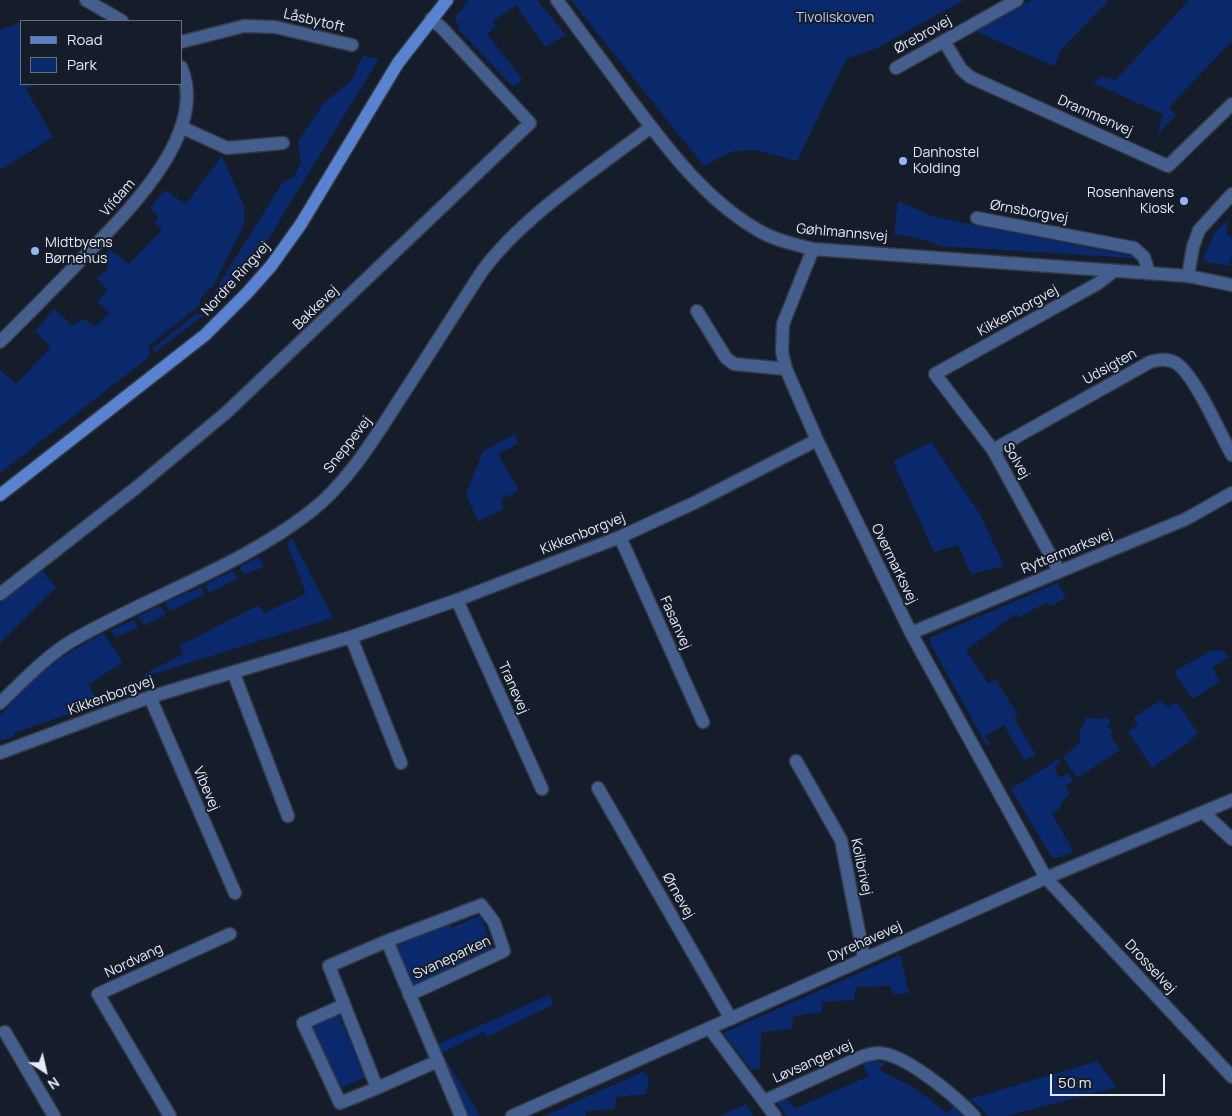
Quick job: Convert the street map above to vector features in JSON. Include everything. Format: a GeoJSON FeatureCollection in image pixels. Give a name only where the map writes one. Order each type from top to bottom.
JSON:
{"type":"FeatureCollection","features":[{"type":"Feature","properties":{"kind":"main road","name":"Nordre Ringvej"},"geometry":{"type":"LineString","coordinates":[[0,495],[204,335],[236,306],[266,273],[301,224],[398,63],[446,0]]}},
{"type":"Feature","properties":{"kind":"street"},"geometry":{"type":"LineString","coordinates":[[86,0],[120,20]]}},
{"type":"Feature","properties":{"kind":"street","name":"Gøhlmannsvej"},"geometry":{"type":"LineString","coordinates":[[557,0],[651,127],[692,175],[728,210],[764,233],[786,243],[813,248],[1188,276],[1232,285]]}},
{"type":"Feature","properties":{"kind":"street","name":"Ørebrovej"},"geometry":{"type":"LineString","coordinates":[[896,68],[1017,0]]}},
{"type":"Feature","properties":{"kind":"street","name":"Bakkevej"},"geometry":{"type":"LineString","coordinates":[[0,594],[140,485],[227,412],[530,123],[442,28],[431,19]]}},
{"type":"Feature","properties":{"kind":"street","name":"Låsbytoft"},"geometry":{"type":"LineString","coordinates":[[182,42],[244,26],[274,27],[352,45]]}},
{"type":"Feature","properties":{"kind":"street","name":"Drammenvej"},"geometry":{"type":"LineString","coordinates":[[944,40],[961,69],[970,77],[1168,166],[1232,104]]}},
{"type":"Feature","properties":{"kind":"street","name":"Vifdam"},"geometry":{"type":"LineString","coordinates":[[0,342],[142,194],[164,163],[181,127],[188,92],[182,71]]}},
{"type":"Feature","properties":{"kind":"street"},"geometry":{"type":"LineString","coordinates":[[181,127],[227,148],[284,143]]}},
{"type":"Feature","properties":{"kind":"street","name":"Sneppevej"},"geometry":{"type":"LineString","coordinates":[[0,703],[41,665],[73,640],[157,596],[236,560],[274,538],[312,511],[362,456],[499,248],[522,227],[651,127]]}},
{"type":"Feature","properties":{"kind":"street"},"geometry":{"type":"LineString","coordinates":[[1188,276],[1193,247],[1199,230],[1232,194]]}},
{"type":"Feature","properties":{"kind":"street","name":"Ørnsborgvej"},"geometry":{"type":"LineString","coordinates":[[977,218],[1066,233],[1134,248],[1144,257],[1150,273]]}},
{"type":"Feature","properties":{"kind":"street","name":"Overmarksvej"},"geometry":{"type":"LineString","coordinates":[[813,248],[784,324],[782,352],[786,369],[817,440],[911,633],[1046,878]]}},
{"type":"Feature","properties":{"kind":"street","name":"Kikkenborgvej"},"geometry":{"type":"LineString","coordinates":[[935,374],[1097,284],[1114,271]]}},
{"type":"Feature","properties":{"kind":"street"},"geometry":{"type":"LineString","coordinates":[[697,310],[726,358],[734,364],[786,369]]}},
{"type":"Feature","properties":{"kind":"street","name":"Udsigten"},"geometry":{"type":"LineString","coordinates":[[993,450],[1150,362],[1165,359],[1177,363],[1195,386],[1232,455]]}},
{"type":"Feature","properties":{"kind":"street","name":"Solvej"},"geometry":{"type":"LineString","coordinates":[[935,374],[993,450],[1059,571]]}},
{"type":"Feature","properties":{"kind":"street","name":"Kikkenborgvej"},"geometry":{"type":"LineString","coordinates":[[0,753],[150,697],[234,674],[351,637],[457,600],[620,537],[817,440]]}},
{"type":"Feature","properties":{"kind":"street","name":"Ryttermarksvej"},"geometry":{"type":"LineString","coordinates":[[911,633],[1186,519],[1232,493]]}},
{"type":"Feature","properties":{"kind":"street","name":"Fasanvej"},"geometry":{"type":"LineString","coordinates":[[620,537],[703,722]]}},
{"type":"Feature","properties":{"kind":"street","name":"Tranevej"},"geometry":{"type":"LineString","coordinates":[[457,600],[542,789]]}},
{"type":"Feature","properties":{"kind":"street"},"geometry":{"type":"LineString","coordinates":[[351,637],[401,763]]}},
{"type":"Feature","properties":{"kind":"street"},"geometry":{"type":"LineString","coordinates":[[234,674],[288,816]]}},
{"type":"Feature","properties":{"kind":"street","name":"Vibevej"},"geometry":{"type":"LineString","coordinates":[[150,697],[235,893]]}},
{"type":"Feature","properties":{"kind":"street","name":"Kolibrivej"},"geometry":{"type":"LineString","coordinates":[[796,761],[841,840],[864,958]]}},
{"type":"Feature","properties":{"kind":"street","name":"Ørnevej"},"geometry":{"type":"LineString","coordinates":[[598,788],[731,1019]]}},
{"type":"Feature","properties":{"kind":"street","name":"Dyrehavevej"},"geometry":{"type":"LineString","coordinates":[[512,1116],[1046,878],[1232,800]]}},
{"type":"Feature","properties":{"kind":"street"},"geometry":{"type":"LineString","coordinates":[[1203,812],[1232,840]]}},
{"type":"Feature","properties":{"kind":"street","name":"Drosselvej"},"geometry":{"type":"LineString","coordinates":[[1046,878],[1232,1077]]}},
{"type":"Feature","properties":{"kind":"street","name":"Svaneparken"},"geometry":{"type":"LineString","coordinates":[[377,1088],[329,966],[387,941],[481,905],[494,922],[504,950],[409,995]]}},
{"type":"Feature","properties":{"kind":"street","name":"Nordvang"},"geometry":{"type":"LineString","coordinates":[[170,1116],[98,994],[230,934]]}},
{"type":"Feature","properties":{"kind":"street","name":"Svaneparken"},"geometry":{"type":"LineString","coordinates":[[387,941],[461,1116]]}},
{"type":"Feature","properties":{"kind":"street"},"geometry":{"type":"LineString","coordinates":[[344,1005],[303,1023],[340,1104],[438,1061]]}},
{"type":"Feature","properties":{"kind":"street"},"geometry":{"type":"LineString","coordinates":[[710,1029],[775,1116]]}},
{"type":"Feature","properties":{"kind":"street"},"geometry":{"type":"LineString","coordinates":[[5,1032],[54,1116]]}},
{"type":"Feature","properties":{"kind":"street","name":"Løvsangervej"},"geometry":{"type":"LineString","coordinates":[[764,1101],[863,1056],[880,1053],[904,1062],[925,1074],[959,1100],[974,1116]]}},
{"type":"Feature","properties":{"kind":"green space"},"geometry":{"type":"Polygon","coordinates":[[[469,0],[537,0],[566,35],[545,47],[516,5],[493,21],[496,27],[487,34],[523,80],[513,87],[460,31],[455,17],[469,0]]]}},
{"type":"Feature","properties":{"kind":"green space","name":"Tivoliskoven"},"geometry":{"type":"Polygon","coordinates":[[[571,0],[964,0],[877,48],[846,59],[797,161],[755,150],[730,152],[704,166],[571,0]]]}},
{"type":"Feature","properties":{"kind":"green space"},"geometry":{"type":"Polygon","coordinates":[[[1032,0],[1109,0],[1058,53],[1059,56],[1054,66],[975,31],[1032,0]]]}},
{"type":"Feature","properties":{"kind":"green space"},"geometry":{"type":"Polygon","coordinates":[[[1189,0],[1232,0],[1232,41],[1169,107],[1176,115],[1157,134],[1163,114],[1093,83],[1102,76],[1116,80],[1189,0]]]}},
{"type":"Feature","properties":{"kind":"green space"},"geometry":{"type":"Polygon","coordinates":[[[20,22],[20,85],[33,85],[26,89],[53,137],[0,170],[0,30],[20,22]]]}},
{"type":"Feature","properties":{"kind":"green space"},"geometry":{"type":"Polygon","coordinates":[[[363,56],[379,59],[268,239],[231,283],[213,294],[283,182],[294,177],[301,163],[298,141],[324,103],[351,81],[363,56]]]}},
{"type":"Feature","properties":{"kind":"green space"},"geometry":{"type":"Polygon","coordinates":[[[222,156],[244,206],[244,225],[213,286],[201,297],[200,305],[149,345],[149,357],[0,473],[0,370],[16,384],[51,347],[35,331],[54,309],[72,325],[84,319],[95,327],[110,313],[97,302],[107,290],[97,278],[109,267],[100,258],[110,250],[129,264],[162,230],[155,222],[159,217],[150,208],[165,190],[186,204],[222,156]]]}},
{"type":"Feature","properties":{"kind":"green space"},"geometry":{"type":"Polygon","coordinates":[[[898,201],[934,217],[1133,256],[1135,258],[939,246],[927,240],[894,234],[898,201]]]}},
{"type":"Feature","properties":{"kind":"green space"},"geometry":{"type":"Polygon","coordinates":[[[1229,219],[1226,233],[1232,238],[1232,256],[1229,266],[1207,262],[1203,258],[1214,234],[1229,219]]]}},
{"type":"Feature","properties":{"kind":"green space"},"geometry":{"type":"Polygon","coordinates":[[[197,313],[204,315],[154,353],[153,348],[197,313]]]}},
{"type":"Feature","properties":{"kind":"green space"},"geometry":{"type":"Polygon","coordinates":[[[515,434],[518,444],[498,454],[519,490],[501,500],[504,509],[478,521],[466,494],[483,451],[515,434]]]}},
{"type":"Feature","properties":{"kind":"green space"},"geometry":{"type":"Polygon","coordinates":[[[931,442],[980,514],[1004,566],[971,574],[958,545],[934,552],[893,461],[931,442]]]}},
{"type":"Feature","properties":{"kind":"green space"},"geometry":{"type":"Polygon","coordinates":[[[292,538],[333,618],[146,676],[144,674],[184,654],[179,646],[259,605],[264,613],[306,594],[287,543],[292,538]]]}},
{"type":"Feature","properties":{"kind":"green space"},"geometry":{"type":"Polygon","coordinates":[[[259,557],[264,567],[244,574],[239,567],[259,557]]]}},
{"type":"Feature","properties":{"kind":"green space"},"geometry":{"type":"Polygon","coordinates":[[[42,570],[56,587],[0,643],[0,603],[42,570]]]}},
{"type":"Feature","properties":{"kind":"green space"},"geometry":{"type":"Polygon","coordinates":[[[233,571],[238,578],[209,593],[205,584],[233,571]]]}},
{"type":"Feature","properties":{"kind":"green space"},"geometry":{"type":"Polygon","coordinates":[[[1058,583],[1066,597],[1051,606],[1046,603],[1019,617],[1016,614],[966,650],[988,683],[996,680],[1018,715],[1014,718],[1036,755],[1024,760],[1004,725],[985,736],[991,745],[987,746],[930,643],[931,637],[1058,583]]]}},
{"type":"Feature","properties":{"kind":"green space"},"geometry":{"type":"Polygon","coordinates":[[[201,587],[205,594],[170,611],[165,603],[201,587]]]}},
{"type":"Feature","properties":{"kind":"green space"},"geometry":{"type":"Polygon","coordinates":[[[160,606],[166,614],[144,625],[138,616],[160,606]]]}},
{"type":"Feature","properties":{"kind":"green space"},"geometry":{"type":"Polygon","coordinates":[[[134,620],[139,627],[116,637],[111,630],[134,620]]]}},
{"type":"Feature","properties":{"kind":"green space"},"geometry":{"type":"Polygon","coordinates":[[[103,633],[123,662],[88,685],[100,703],[14,733],[13,737],[0,741],[0,716],[25,687],[59,659],[103,633]]]}},
{"type":"Feature","properties":{"kind":"green space"},"geometry":{"type":"Polygon","coordinates":[[[1218,650],[1225,652],[1229,657],[1212,668],[1220,681],[1193,699],[1174,672],[1208,652],[1218,650]]]}},
{"type":"Feature","properties":{"kind":"green space"},"geometry":{"type":"Polygon","coordinates":[[[1161,700],[1167,708],[1177,702],[1198,733],[1188,743],[1152,768],[1128,732],[1138,725],[1133,718],[1161,700]]]}},
{"type":"Feature","properties":{"kind":"green space"},"geometry":{"type":"Polygon","coordinates":[[[1107,716],[1111,722],[1107,725],[1113,734],[1110,736],[1120,750],[1077,778],[1063,757],[1080,742],[1079,732],[1085,722],[1084,717],[1102,719],[1107,716]]]}},
{"type":"Feature","properties":{"kind":"green space"},"geometry":{"type":"Polygon","coordinates":[[[1059,759],[1061,762],[1054,768],[1060,778],[1068,773],[1073,781],[1065,786],[1070,794],[1062,801],[1060,808],[1052,814],[1074,852],[1053,859],[1011,789],[1059,759]]]}},
{"type":"Feature","properties":{"kind":"green space"},"geometry":{"type":"Polygon","coordinates":[[[479,916],[493,948],[415,985],[410,981],[396,946],[449,923],[451,928],[479,916]]]}},
{"type":"Feature","properties":{"kind":"green space"},"geometry":{"type":"Polygon","coordinates":[[[900,955],[909,993],[893,995],[891,986],[856,987],[854,1000],[822,1002],[822,1012],[794,1016],[791,1029],[761,1032],[760,1068],[752,1070],[723,1033],[900,955]]]}},
{"type":"Feature","properties":{"kind":"green space"},"geometry":{"type":"Polygon","coordinates":[[[549,995],[554,1004],[487,1037],[483,1032],[442,1053],[480,1116],[466,1116],[434,1046],[549,995]]]}},
{"type":"Feature","properties":{"kind":"green space"},"geometry":{"type":"Polygon","coordinates":[[[337,1010],[365,1077],[341,1088],[310,1028],[311,1023],[337,1010]]]}},
{"type":"Feature","properties":{"kind":"green space"},"geometry":{"type":"Polygon","coordinates":[[[876,1061],[885,1063],[879,1070],[913,1087],[947,1113],[954,1106],[963,1116],[787,1116],[777,1102],[785,1098],[796,1108],[869,1076],[862,1062],[876,1061]]]}},
{"type":"Feature","properties":{"kind":"green space"},"geometry":{"type":"Polygon","coordinates":[[[1097,1061],[1117,1087],[1006,1116],[989,1116],[970,1099],[1097,1061]]]}},
{"type":"Feature","properties":{"kind":"green space"},"geometry":{"type":"Polygon","coordinates":[[[642,1072],[647,1074],[649,1081],[646,1094],[617,1097],[614,1109],[586,1111],[586,1116],[544,1116],[642,1072]]]}},
{"type":"Feature","properties":{"kind":"green space"},"geometry":{"type":"Polygon","coordinates":[[[746,1104],[754,1116],[720,1116],[746,1104]]]}},
{"type":"Feature","properties":{"kind":"place","name":"Danhostel Kolding"},"geometry":{"type":"Point","coordinates":[903,161]}},
{"type":"Feature","properties":{"kind":"place","name":"Rosenhavens Kiosk"},"geometry":{"type":"Point","coordinates":[1184,201]}},
{"type":"Feature","properties":{"kind":"place","name":"Midtbyens Børnehus"},"geometry":{"type":"Point","coordinates":[35,251]}}]}
